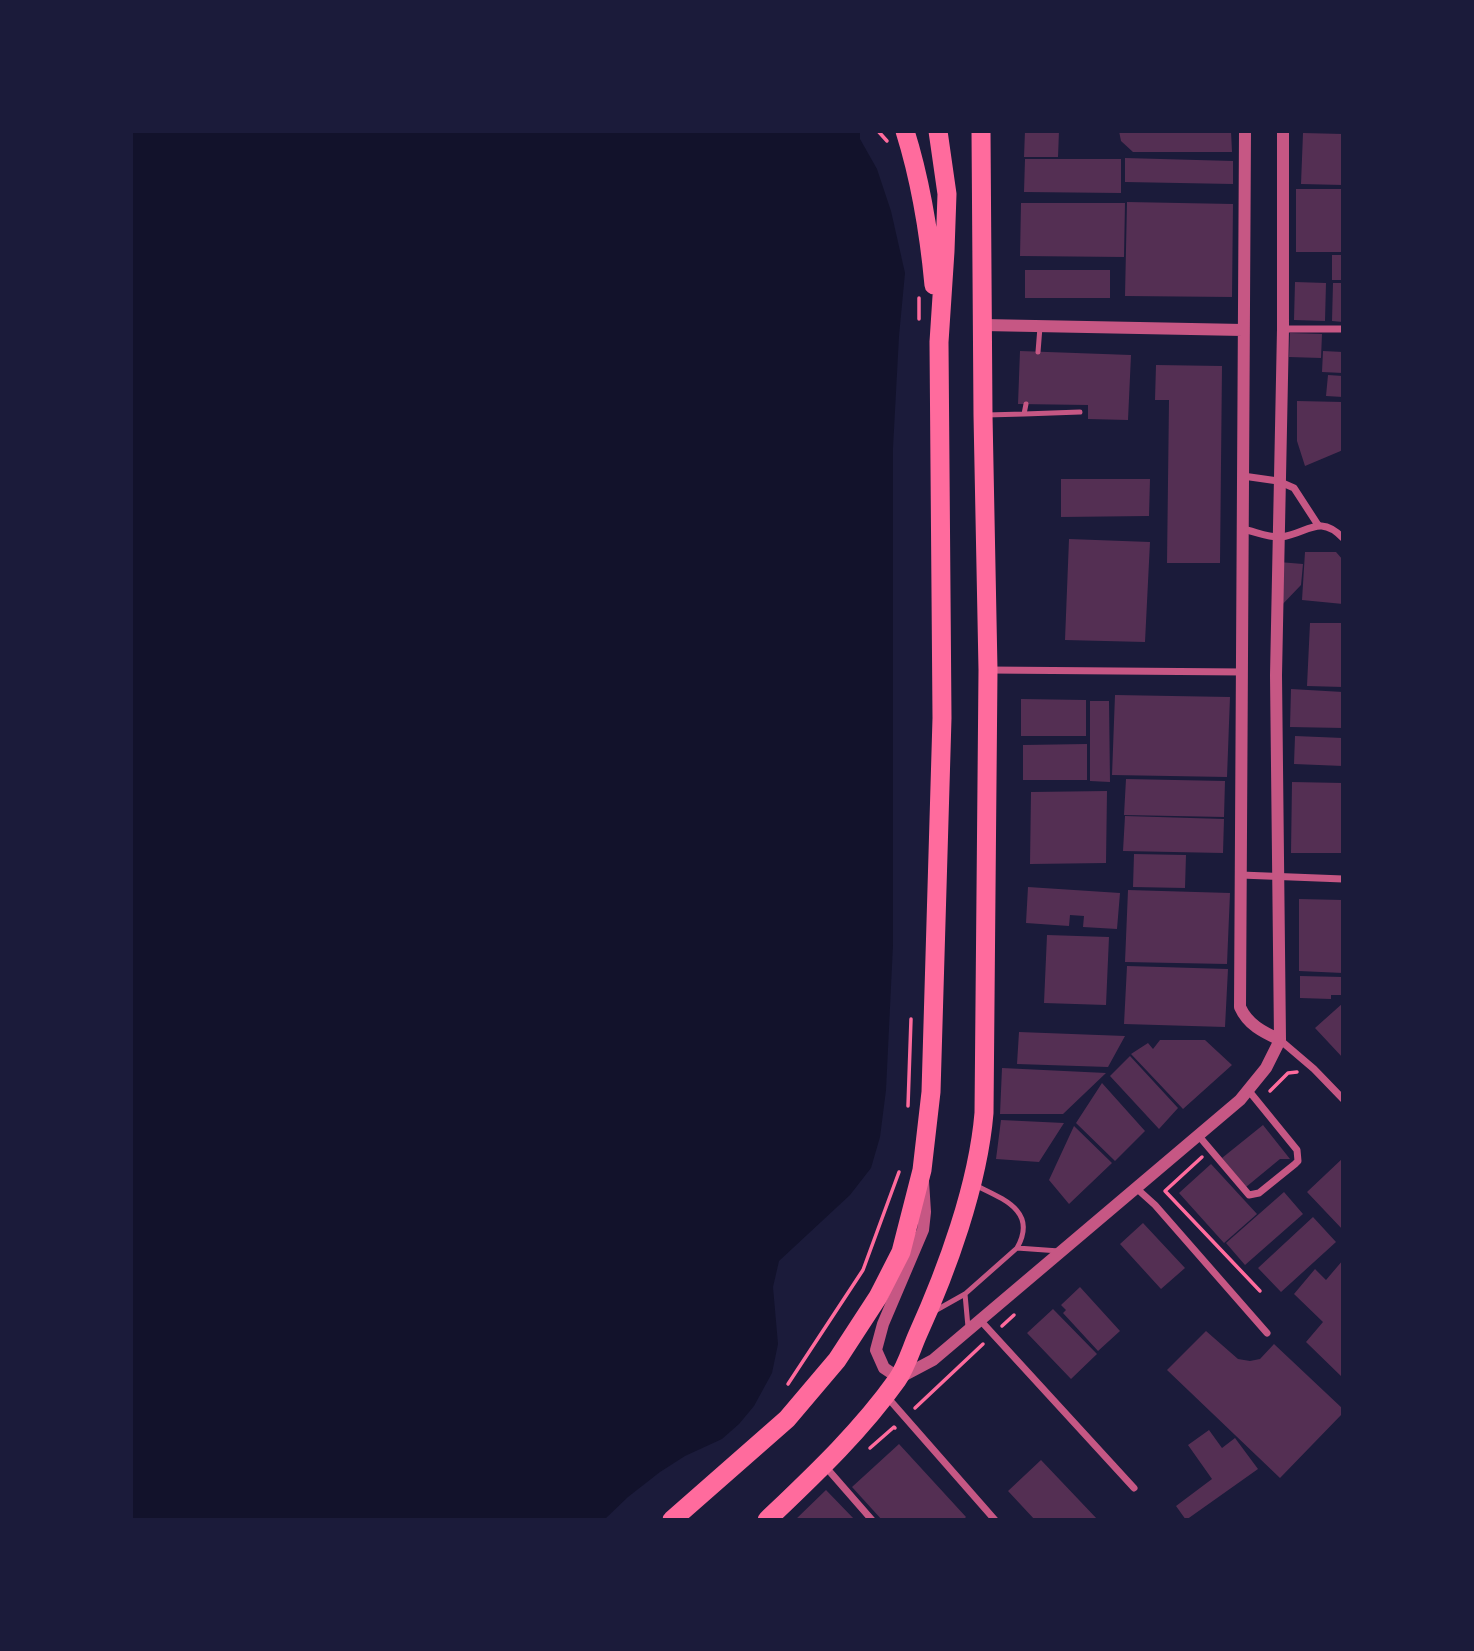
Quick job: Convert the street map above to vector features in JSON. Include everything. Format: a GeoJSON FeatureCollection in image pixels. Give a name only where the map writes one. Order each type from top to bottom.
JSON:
{"type":"FeatureCollection","features":[{"type":"Feature","properties":{"kind":"highway"},"geometry":{"type":"LineString","coordinates":[[672,1520],[787,1419],[837,1360],[878,1297],[901,1252],[922,1170],[930,1092],[940,826],[942,718],[939,342],[929,233],[918,173],[905,131]]}},
{"type":"Feature","properties":{"kind":"highway"},"geometry":{"type":"LineString","coordinates":[[938,131],[947,194],[939,342]]}},
{"type":"Feature","properties":{"kind":"highway"},"geometry":{"type":"LineString","coordinates":[[767,1520],[842,1447],[899,1378],[927,1315],[972,1183],[981,1146],[984,1113],[988,670],[982,415],[981,131]]}},
{"type":"Feature","properties":{"kind":"street"},"geometry":{"type":"LineString","coordinates":[[1245,131],[1240,1007],[1245,1018],[1280,1040],[1343,1099]]}},
{"type":"Feature","properties":{"kind":"street"},"geometry":{"type":"LineString","coordinates":[[922,1170],[925,1200],[923,1230],[883,1324],[876,1350],[884,1368],[899,1378],[933,1360],[1249,1091],[1270,1063],[1280,1040],[1276,675],[1283,329],[1283,131]]}},
{"type":"Feature","properties":{"kind":"street"},"geometry":{"type":"LineString","coordinates":[[983,325],[1243,330]]}},
{"type":"Feature","properties":{"kind":"street"},"geometry":{"type":"LineString","coordinates":[[1283,329],[1343,329]]}},
{"type":"Feature","properties":{"kind":"street"},"geometry":{"type":"LineString","coordinates":[[1242,476],[1278,481],[1294,488],[1318,525]]}},
{"type":"Feature","properties":{"kind":"street"},"geometry":{"type":"LineString","coordinates":[[1334,529],[1343,523]]}},
{"type":"Feature","properties":{"kind":"street"},"geometry":{"type":"LineString","coordinates":[[1242,529],[1280,537],[1318,525],[1334,529],[1343,538]]}},
{"type":"Feature","properties":{"kind":"street"},"geometry":{"type":"LineString","coordinates":[[988,670],[1243,672]]}},
{"type":"Feature","properties":{"kind":"street"},"geometry":{"type":"LineString","coordinates":[[1241,875],[1343,878]]}},
{"type":"Feature","properties":{"kind":"street"},"geometry":{"type":"LineString","coordinates":[[1198,1135],[1249,1195],[1259,1193],[1295,1164],[1298,1160],[1297,1150],[1249,1091]]}},
{"type":"Feature","properties":{"kind":"street"},"geometry":{"type":"LineString","coordinates":[[1135,1187],[1155,1205],[1267,1333]]}},
{"type":"Feature","properties":{"kind":"street"},"geometry":{"type":"LineString","coordinates":[[980,1320],[1134,1488]]}},
{"type":"Feature","properties":{"kind":"street"},"geometry":{"type":"LineString","coordinates":[[885,1395],[995,1520]]}},
{"type":"Feature","properties":{"kind":"street"},"geometry":{"type":"LineString","coordinates":[[823,1464],[872,1520]]}},
{"type":"Feature","properties":{"kind":"lane"},"geometry":{"type":"LineString","coordinates":[[1038,352],[1040,325]]}},
{"type":"Feature","properties":{"kind":"lane"},"geometry":{"type":"LineString","coordinates":[[1024,414],[1026,404]]}},
{"type":"Feature","properties":{"kind":"lane"},"geometry":{"type":"LineString","coordinates":[[982,415],[1080,411]]}},
{"type":"Feature","properties":{"kind":"lane"},"geometry":{"type":"LineString","coordinates":[[927,1315],[965,1294],[1017,1248],[1022,1240],[1023,1217],[1018,1209],[972,1183]]}},
{"type":"Feature","properties":{"kind":"lane"},"geometry":{"type":"LineString","coordinates":[[1017,1248],[1060,1251]]}},
{"type":"Feature","properties":{"kind":"lane"},"geometry":{"type":"LineString","coordinates":[[965,1294],[968,1330]]}},
{"type":"Feature","properties":{"kind":"path"},"geometry":{"type":"LineString","coordinates":[[878,131],[887,142]]}},
{"type":"Feature","properties":{"kind":"path"},"geometry":{"type":"LineString","coordinates":[[919,291],[919,318]]}},
{"type":"Feature","properties":{"kind":"path"},"geometry":{"type":"LineString","coordinates":[[908,1112],[912,1017]]}},
{"type":"Feature","properties":{"kind":"path"},"geometry":{"type":"LineString","coordinates":[[788,1385],[863,1270],[902,1162]]}},
{"type":"Feature","properties":{"kind":"path"},"geometry":{"type":"LineString","coordinates":[[911,1411],[1022,1307]]}},
{"type":"Feature","properties":{"kind":"path"},"geometry":{"type":"LineString","coordinates":[[864,1452],[894,1427],[902,1436]]}},
{"type":"Feature","properties":{"kind":"shaded area"},"geometry":{"type":"Polygon","coordinates":[[[131,131],[860,131],[860,139],[877,169],[891,211],[905,273],[893,448],[893,945],[886,1090],[880,1137],[871,1168],[850,1195],[779,1261],[773,1287],[778,1344],[772,1373],[754,1406],[722,1439],[685,1456],[660,1472],[604,1520],[131,1520],[131,131]]]}},
{"type":"Feature","properties":{"kind":"building"},"geometry":{"type":"Polygon","coordinates":[[[1025,131],[1059,131],[1058,157],[1024,157],[1025,131]]]}},
{"type":"Feature","properties":{"kind":"building"},"geometry":{"type":"Polygon","coordinates":[[[1119,131],[1231,131],[1232,152],[1133,152],[1121,141],[1119,131]]]}},
{"type":"Feature","properties":{"kind":"building"},"geometry":{"type":"Polygon","coordinates":[[[1303,133],[1343,134],[1343,185],[1301,184],[1303,133]]]}},
{"type":"Feature","properties":{"kind":"building"},"geometry":{"type":"Polygon","coordinates":[[[1125,158],[1233,161],[1233,184],[1125,182],[1125,158]]]}},
{"type":"Feature","properties":{"kind":"building"},"geometry":{"type":"Polygon","coordinates":[[[1025,159],[1121,159],[1121,193],[1024,192],[1025,159]]]}},
{"type":"Feature","properties":{"kind":"building"},"geometry":{"type":"Polygon","coordinates":[[[1296,189],[1343,189],[1343,252],[1296,252],[1296,189]]]}},
{"type":"Feature","properties":{"kind":"building"},"geometry":{"type":"Polygon","coordinates":[[[1127,202],[1233,204],[1232,297],[1125,296],[1127,202]]]}},
{"type":"Feature","properties":{"kind":"building"},"geometry":{"type":"Polygon","coordinates":[[[1021,203],[1125,203],[1124,257],[1020,256],[1021,203]]]}},
{"type":"Feature","properties":{"kind":"building"},"geometry":{"type":"Polygon","coordinates":[[[1332,255],[1343,255],[1343,280],[1332,280],[1332,255]]]}},
{"type":"Feature","properties":{"kind":"building"},"geometry":{"type":"Polygon","coordinates":[[[1025,270],[1110,270],[1110,298],[1025,298],[1025,270]]]}},
{"type":"Feature","properties":{"kind":"building"},"geometry":{"type":"Polygon","coordinates":[[[1295,282],[1326,283],[1325,321],[1294,320],[1295,282]]]}},
{"type":"Feature","properties":{"kind":"building"},"geometry":{"type":"Polygon","coordinates":[[[1333,283],[1343,283],[1343,322],[1332,321],[1333,283]]]}},
{"type":"Feature","properties":{"kind":"building"},"geometry":{"type":"Polygon","coordinates":[[[1290,333],[1322,334],[1321,358],[1289,357],[1290,333]]]}},
{"type":"Feature","properties":{"kind":"building"},"geometry":{"type":"Polygon","coordinates":[[[1020,351],[1131,355],[1128,420],[1088,419],[1088,405],[1018,404],[1020,351]]]}},
{"type":"Feature","properties":{"kind":"building"},"geometry":{"type":"Polygon","coordinates":[[[1323,351],[1343,352],[1343,373],[1322,372],[1323,351]]]}},
{"type":"Feature","properties":{"kind":"building"},"geometry":{"type":"Polygon","coordinates":[[[1156,365],[1222,366],[1220,563],[1167,563],[1169,400],[1155,400],[1156,365]]]}},
{"type":"Feature","properties":{"kind":"building"},"geometry":{"type":"Polygon","coordinates":[[[1328,375],[1343,376],[1343,397],[1326,396],[1328,375]]]}},
{"type":"Feature","properties":{"kind":"building"},"geometry":{"type":"Polygon","coordinates":[[[1297,401],[1343,402],[1343,450],[1305,466],[1297,441],[1297,401]]]}},
{"type":"Feature","properties":{"kind":"building"},"geometry":{"type":"Polygon","coordinates":[[[1061,479],[1150,479],[1149,516],[1061,517],[1061,479]]]}},
{"type":"Feature","properties":{"kind":"building"},"geometry":{"type":"Polygon","coordinates":[[[1069,539],[1150,542],[1145,642],[1065,640],[1069,539]]]}},
{"type":"Feature","properties":{"kind":"building"},"geometry":{"type":"Polygon","coordinates":[[[1305,552],[1336,552],[1343,560],[1343,604],[1302,600],[1305,552]]]}},
{"type":"Feature","properties":{"kind":"building"},"geometry":{"type":"Polygon","coordinates":[[[1279,562],[1303,564],[1301,585],[1279,608],[1279,562]]]}},
{"type":"Feature","properties":{"kind":"building"},"geometry":{"type":"Polygon","coordinates":[[[1310,623],[1343,623],[1343,687],[1307,686],[1310,623]]]}},
{"type":"Feature","properties":{"kind":"building"},"geometry":{"type":"Polygon","coordinates":[[[1291,689],[1343,692],[1343,728],[1290,727],[1291,689]]]}},
{"type":"Feature","properties":{"kind":"building"},"geometry":{"type":"Polygon","coordinates":[[[1115,695],[1230,697],[1227,777],[1112,775],[1115,695]]]}},
{"type":"Feature","properties":{"kind":"building"},"geometry":{"type":"Polygon","coordinates":[[[1021,699],[1086,700],[1086,736],[1021,736],[1021,699]]]}},
{"type":"Feature","properties":{"kind":"building"},"geometry":{"type":"Polygon","coordinates":[[[1090,701],[1109,701],[1110,782],[1090,781],[1090,701]]]}},
{"type":"Feature","properties":{"kind":"building"},"geometry":{"type":"Polygon","coordinates":[[[1295,736],[1343,738],[1343,766],[1294,764],[1295,736]]]}},
{"type":"Feature","properties":{"kind":"building"},"geometry":{"type":"Polygon","coordinates":[[[1087,744],[1087,780],[1023,780],[1023,745],[1087,744]]]}},
{"type":"Feature","properties":{"kind":"building"},"geometry":{"type":"Polygon","coordinates":[[[1126,779],[1225,781],[1224,817],[1124,815],[1126,779]]]}},
{"type":"Feature","properties":{"kind":"building"},"geometry":{"type":"Polygon","coordinates":[[[1292,782],[1343,783],[1343,853],[1291,853],[1292,782]]]}},
{"type":"Feature","properties":{"kind":"building"},"geometry":{"type":"Polygon","coordinates":[[[1107,791],[1106,863],[1030,864],[1031,792],[1107,791]]]}},
{"type":"Feature","properties":{"kind":"building"},"geometry":{"type":"Polygon","coordinates":[[[1125,816],[1224,819],[1223,853],[1123,851],[1125,816]]]}},
{"type":"Feature","properties":{"kind":"building"},"geometry":{"type":"Polygon","coordinates":[[[1134,854],[1186,855],[1185,888],[1133,887],[1134,854]]]}},
{"type":"Feature","properties":{"kind":"building"},"geometry":{"type":"Polygon","coordinates":[[[1028,887],[1120,893],[1117,929],[1083,927],[1084,916],[1070,915],[1069,926],[1026,923],[1028,887]]]}},
{"type":"Feature","properties":{"kind":"building"},"geometry":{"type":"Polygon","coordinates":[[[1128,890],[1230,893],[1227,964],[1125,962],[1128,890]]]}},
{"type":"Feature","properties":{"kind":"building"},"geometry":{"type":"Polygon","coordinates":[[[1299,899],[1343,900],[1343,973],[1299,971],[1299,899]]]}},
{"type":"Feature","properties":{"kind":"building"},"geometry":{"type":"Polygon","coordinates":[[[1047,935],[1109,937],[1106,1005],[1044,1003],[1047,935]]]}},
{"type":"Feature","properties":{"kind":"building"},"geometry":{"type":"Polygon","coordinates":[[[1127,966],[1228,969],[1225,1027],[1124,1024],[1127,966]]]}},
{"type":"Feature","properties":{"kind":"building"},"geometry":{"type":"Polygon","coordinates":[[[1300,976],[1343,977],[1343,995],[1331,995],[1331,999],[1300,998],[1300,976]]]}},
{"type":"Feature","properties":{"kind":"building"},"geometry":{"type":"Polygon","coordinates":[[[1343,1003],[1343,1058],[1315,1028],[1343,1003]]]}},
{"type":"Feature","properties":{"kind":"building"},"geometry":{"type":"Polygon","coordinates":[[[1019,1032],[1125,1036],[1108,1067],[1017,1064],[1019,1032]]]}},
{"type":"Feature","properties":{"kind":"building"},"geometry":{"type":"Polygon","coordinates":[[[1160,1040],[1205,1040],[1232,1065],[1183,1109],[1131,1054],[1148,1043],[1153,1049],[1160,1040]]]}},
{"type":"Feature","properties":{"kind":"building"},"geometry":{"type":"Polygon","coordinates":[[[1130,1056],[1178,1108],[1159,1129],[1110,1076],[1130,1056]]]}},
{"type":"Feature","properties":{"kind":"building"},"geometry":{"type":"Polygon","coordinates":[[[1002,1068],[1106,1073],[1063,1114],[1000,1114],[1002,1068]]]}},
{"type":"Feature","properties":{"kind":"building"},"geometry":{"type":"Polygon","coordinates":[[[1102,1083],[1145,1131],[1115,1161],[1076,1123],[1102,1083]]]}},
{"type":"Feature","properties":{"kind":"building"},"geometry":{"type":"Polygon","coordinates":[[[1001,1120],[1064,1123],[1039,1162],[996,1159],[1001,1120]]]}},
{"type":"Feature","properties":{"kind":"building"},"geometry":{"type":"Polygon","coordinates":[[[1263,1125],[1290,1159],[1280,1159],[1246,1187],[1222,1158],[1263,1125]]]}},
{"type":"Feature","properties":{"kind":"building"},"geometry":{"type":"Polygon","coordinates":[[[1074,1126],[1112,1163],[1069,1204],[1049,1180],[1074,1126]]]}},
{"type":"Feature","properties":{"kind":"building"},"geometry":{"type":"Polygon","coordinates":[[[1343,1158],[1343,1230],[1307,1192],[1343,1158]]]}},
{"type":"Feature","properties":{"kind":"building"},"geometry":{"type":"Polygon","coordinates":[[[1211,1164],[1257,1214],[1224,1243],[1179,1193],[1211,1164]]]}},
{"type":"Feature","properties":{"kind":"building"},"geometry":{"type":"Polygon","coordinates":[[[1284,1192],[1303,1214],[1245,1265],[1226,1243],[1284,1192]]]}},
{"type":"Feature","properties":{"kind":"building"},"geometry":{"type":"Polygon","coordinates":[[[1313,1217],[1336,1242],[1281,1292],[1258,1268],[1313,1217]]]}},
{"type":"Feature","properties":{"kind":"building"},"geometry":{"type":"Polygon","coordinates":[[[1143,1223],[1185,1268],[1161,1289],[1120,1244],[1143,1223]]]}},
{"type":"Feature","properties":{"kind":"building"},"geometry":{"type":"Polygon","coordinates":[[[1343,1260],[1343,1378],[1306,1342],[1323,1322],[1294,1294],[1315,1269],[1326,1280],[1343,1260]]]}},
{"type":"Feature","properties":{"kind":"building"},"geometry":{"type":"Polygon","coordinates":[[[1080,1287],[1120,1331],[1098,1351],[1063,1313],[1066,1310],[1061,1305],[1080,1287]]]}},
{"type":"Feature","properties":{"kind":"building"},"geometry":{"type":"Polygon","coordinates":[[[1053,1309],[1097,1354],[1071,1379],[1027,1333],[1053,1309]]]}},
{"type":"Feature","properties":{"kind":"building"},"geometry":{"type":"Polygon","coordinates":[[[1206,1331],[1238,1359],[1260,1359],[1274,1344],[1343,1409],[1343,1413],[1280,1478],[1167,1370],[1206,1331]]]}},
{"type":"Feature","properties":{"kind":"building"},"geometry":{"type":"Polygon","coordinates":[[[1209,1430],[1222,1448],[1235,1438],[1258,1469],[1186,1520],[1176,1506],[1212,1479],[1188,1445],[1209,1430]]]}},
{"type":"Feature","properties":{"kind":"building"},"geometry":{"type":"Polygon","coordinates":[[[899,1444],[966,1517],[963,1520],[882,1520],[852,1487],[899,1444]]]}},
{"type":"Feature","properties":{"kind":"building"},"geometry":{"type":"Polygon","coordinates":[[[1041,1460],[1098,1520],[1035,1520],[1008,1491],[1041,1460]]]}},
{"type":"Feature","properties":{"kind":"building"},"geometry":{"type":"Polygon","coordinates":[[[826,1490],[855,1520],[795,1520],[826,1490]]]}}]}
